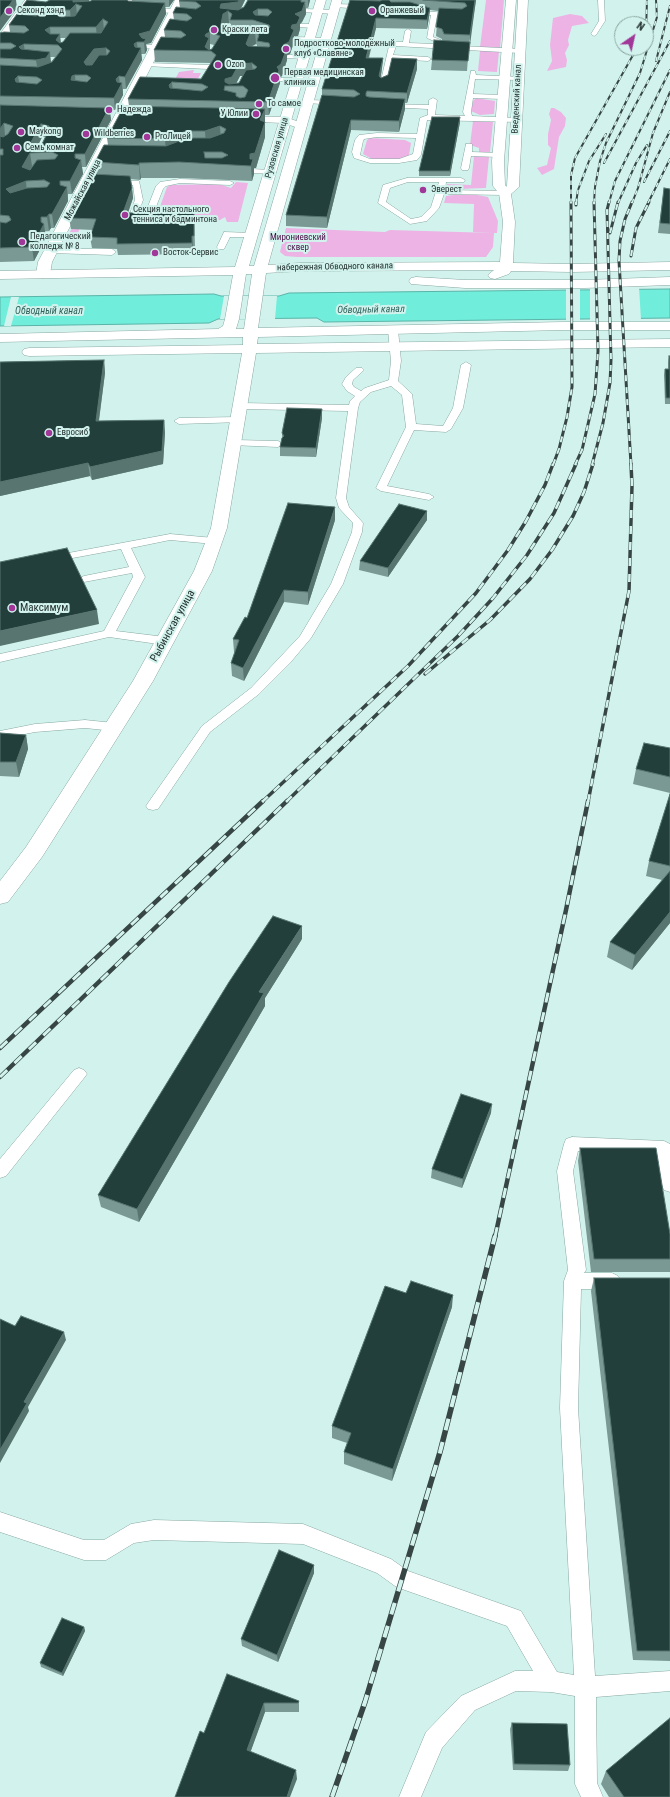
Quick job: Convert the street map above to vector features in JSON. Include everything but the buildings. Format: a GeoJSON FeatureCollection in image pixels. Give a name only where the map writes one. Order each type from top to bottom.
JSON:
{"type":"FeatureCollection","features":[{"type":"Feature","properties":{"kind":"street","name":"Можайская улица"},"geometry":{"type":"LineString","coordinates":[[43,274],[51,251],[54,235],[74,197],[105,156],[120,127],[121,116],[135,92],[145,62],[159,46],[169,28],[180,0]]}},
{"type":"Feature","properties":{"kind":"street","name":"Рузовская улица"},"geometry":{"type":"LineString","coordinates":[[220,334],[229,328],[232,319],[238,283],[321,0]]}},
{"type":"Feature","properties":{"kind":"street","name":"Введенский канал"},"geometry":{"type":"LineString","coordinates":[[506,267],[508,222],[505,193],[499,186],[498,155],[511,0]]}},
{"type":"Feature","properties":{"kind":"street","name":"Введенский канал"},"geometry":{"type":"LineString","coordinates":[[505,193],[513,187],[523,0]]}},
{"type":"Feature","properties":{"kind":"street"},"geometry":{"type":"LineString","coordinates":[[3,37],[15,20],[28,6]]}},
{"type":"Feature","properties":{"kind":"street","name":"Рузовская улица"},"geometry":{"type":"LineString","coordinates":[[251,326],[260,268],[335,6]]}},
{"type":"Feature","properties":{"kind":"street"},"geometry":{"type":"LineString","coordinates":[[107,116],[137,116]]}},
{"type":"Feature","properties":{"kind":"street"},"geometry":{"type":"LineString","coordinates":[[221,118],[238,116],[284,126],[301,126]]}},
{"type":"Feature","properties":{"kind":"street"},"geometry":{"type":"LineString","coordinates":[[269,131],[284,126]]}},
{"type":"Feature","properties":{"kind":"street"},"geometry":{"type":"LineString","coordinates":[[102,127],[120,127]]}},
{"type":"Feature","properties":{"kind":"street","name":"набережная Обводного канала"},"geometry":{"type":"LineString","coordinates":[[0,286],[238,283],[260,268],[572,268],[670,266]]}},
{"type":"Feature","properties":{"kind":"street"},"geometry":{"type":"LineString","coordinates":[[416,280],[500,274],[506,267]]}},
{"type":"Feature","properties":{"kind":"street","name":"набережная Обводного канала"},"geometry":{"type":"LineString","coordinates":[[0,274],[43,274],[238,283],[257,289],[272,282]]}},
{"type":"Feature","properties":{"kind":"street","name":"набережная Обводного канала"},"geometry":{"type":"LineString","coordinates":[[400,281],[670,274]]}},
{"type":"Feature","properties":{"kind":"street","name":"набережная Обводного канала"},"geometry":{"type":"LineString","coordinates":[[416,280],[465,284],[584,284],[670,281]]}},
{"type":"Feature","properties":{"kind":"street"},"geometry":{"type":"LineString","coordinates":[[0,338],[220,334],[251,326],[393,330],[670,326]]}},
{"type":"Feature","properties":{"kind":"street","name":"Рыбинская улица"},"geometry":{"type":"LineString","coordinates":[[0,896],[34,852],[114,727],[165,641],[203,571],[219,528],[240,413],[251,326]]}},
{"type":"Feature","properties":{"kind":"street"},"geometry":{"type":"LineString","coordinates":[[12,353],[670,343]]}},
{"type":"Feature","properties":{"kind":"lane"},"geometry":{"type":"LineString","coordinates":[[129,0],[126,6],[137,12],[175,14]]}},
{"type":"Feature","properties":{"kind":"lane"},"geometry":{"type":"LineString","coordinates":[[412,0],[408,8],[422,13],[462,15]]}},
{"type":"Feature","properties":{"kind":"lane"},"geometry":{"type":"LineString","coordinates":[[594,34],[602,21],[601,0]]}},
{"type":"Feature","properties":{"kind":"lane"},"geometry":{"type":"LineString","coordinates":[[304,11],[317,12],[335,6],[370,7],[364,14]]}},
{"type":"Feature","properties":{"kind":"lane"},"geometry":{"type":"LineString","coordinates":[[434,14],[430,38],[439,44],[520,51]]}},
{"type":"Feature","properties":{"kind":"lane"},"geometry":{"type":"LineString","coordinates":[[300,26],[313,26]]}},
{"type":"Feature","properties":{"kind":"lane"},"geometry":{"type":"LineString","coordinates":[[406,44],[408,30]]}},
{"type":"Feature","properties":{"kind":"lane"},"geometry":{"type":"LineString","coordinates":[[295,39],[326,40]]}},
{"type":"Feature","properties":{"kind":"lane"},"geometry":{"type":"LineString","coordinates":[[378,43],[439,44],[465,42]]}},
{"type":"Feature","properties":{"kind":"lane"},"geometry":{"type":"LineString","coordinates":[[383,85],[393,44]]}},
{"type":"Feature","properties":{"kind":"lane"},"geometry":{"type":"LineString","coordinates":[[144,46],[159,46]]}},
{"type":"Feature","properties":{"kind":"lane"},"geometry":{"type":"LineString","coordinates":[[288,57],[304,58]]}},
{"type":"Feature","properties":{"kind":"lane"},"geometry":{"type":"LineString","coordinates":[[390,57],[428,59]]}},
{"type":"Feature","properties":{"kind":"lane"},"geometry":{"type":"LineString","coordinates":[[145,62],[212,67],[200,90]]}},
{"type":"Feature","properties":{"kind":"lane"},"geometry":{"type":"LineString","coordinates":[[469,118],[466,112],[473,74],[504,78],[518,78]]}},
{"type":"Feature","properties":{"kind":"lane"},"geometry":{"type":"LineString","coordinates":[[280,80],[297,80]]}},
{"type":"Feature","properties":{"kind":"lane"},"geometry":{"type":"LineString","coordinates":[[469,96],[502,97]]}},
{"type":"Feature","properties":{"kind":"lane"},"geometry":{"type":"LineString","coordinates":[[308,102],[346,103]]}},
{"type":"Feature","properties":{"kind":"lane"},"geometry":{"type":"LineString","coordinates":[[376,105],[433,103],[431,117]]}},
{"type":"Feature","properties":{"kind":"lane"},"geometry":{"type":"LineString","coordinates":[[420,136],[377,135],[362,137],[359,140],[356,152],[357,156],[370,161],[389,162],[407,160],[417,155],[424,118],[516,120]]}},
{"type":"Feature","properties":{"kind":"lane"},"geometry":{"type":"LineString","coordinates":[[465,168],[468,150],[498,155]]}},
{"type":"Feature","properties":{"kind":"lane"},"geometry":{"type":"LineString","coordinates":[[255,171],[270,172]]}},
{"type":"Feature","properties":{"kind":"lane"},"geometry":{"type":"LineString","coordinates":[[105,180],[136,183],[139,200],[133,216],[148,216],[159,188],[163,184],[180,181],[230,183]]}},
{"type":"Feature","properties":{"kind":"lane"},"geometry":{"type":"LineString","coordinates":[[442,180],[442,192],[436,208],[424,219],[410,222],[382,202],[386,187],[407,180],[442,180],[461,180]]}},
{"type":"Feature","properties":{"kind":"lane"},"geometry":{"type":"LineString","coordinates":[[442,192],[505,193]]}},
{"type":"Feature","properties":{"kind":"lane"},"geometry":{"type":"LineString","coordinates":[[221,247],[227,234],[252,235]]}},
{"type":"Feature","properties":{"kind":"lane"},"geometry":{"type":"LineString","coordinates":[[51,251],[112,252]]}},
{"type":"Feature","properties":{"kind":"lane"},"geometry":{"type":"LineString","coordinates":[[393,330],[396,361],[393,382]]}},
{"type":"Feature","properties":{"kind":"lane"},"geometry":{"type":"LineString","coordinates":[[411,427],[446,429],[458,408],[466,364]]}},
{"type":"Feature","properties":{"kind":"lane"},"geometry":{"type":"LineString","coordinates":[[359,370],[349,379],[347,384],[350,389],[361,395]]}},
{"type":"Feature","properties":{"kind":"lane"},"geometry":{"type":"LineString","coordinates":[[153,806],[206,729],[255,690],[305,638],[337,584],[357,532],[358,523],[344,508],[341,498],[352,408],[355,401],[368,390],[393,382]]}},
{"type":"Feature","properties":{"kind":"lane"},"geometry":{"type":"LineString","coordinates":[[393,382],[407,394],[411,427],[381,488],[428,497]]}},
{"type":"Feature","properties":{"kind":"lane"},"geometry":{"type":"LineString","coordinates":[[179,421],[240,413],[352,408]]}},
{"type":"Feature","properties":{"kind":"lane"},"geometry":{"type":"LineString","coordinates":[[235,443],[278,444]]}},
{"type":"Feature","properties":{"kind":"lane"},"geometry":{"type":"LineString","coordinates":[[42,561],[170,537],[214,540]]}},
{"type":"Feature","properties":{"kind":"lane"},"geometry":{"type":"LineString","coordinates":[[109,633],[139,577],[124,545]]}},
{"type":"Feature","properties":{"kind":"lane"},"geometry":{"type":"LineString","coordinates":[[84,579],[135,569]]}},
{"type":"Feature","properties":{"kind":"lane"},"geometry":{"type":"LineString","coordinates":[[0,658],[109,633],[165,641]]}},
{"type":"Feature","properties":{"kind":"lane"},"geometry":{"type":"LineString","coordinates":[[0,735],[35,728],[85,724],[114,727]]}},
{"type":"Feature","properties":{"kind":"lane"},"geometry":{"type":"LineString","coordinates":[[0,1171],[79,1074]]}},
{"type":"Feature","properties":{"kind":"lane"},"geometry":{"type":"LineString","coordinates":[[592,1797],[586,1784],[585,1687],[569,1408],[573,1281],[576,1270],[565,1171],[572,1144],[664,1148],[670,1185]]}},
{"type":"Feature","properties":{"kind":"lane"},"geometry":{"type":"LineString","coordinates":[[573,1281],[625,1281]]}},
{"type":"Feature","properties":{"kind":"lane"},"geometry":{"type":"LineString","coordinates":[[0,1522],[84,1550],[106,1550],[131,1534],[154,1530],[182,1532],[303,1534],[384,1566],[402,1579],[514,1618],[551,1682]]}},
{"type":"Feature","properties":{"kind":"lane"},"geometry":{"type":"LineString","coordinates":[[410,1797],[434,1740],[468,1703],[515,1681],[551,1682],[585,1687],[670,1681]]}},
{"type":"Feature","properties":{"kind":"green space"},"geometry":{"type":"Polygon","coordinates":[[[486,0],[504,0],[500,48],[480,47],[486,0]]]}},
{"type":"Feature","properties":{"kind":"green space"},"geometry":{"type":"Polygon","coordinates":[[[570,14],[582,16],[589,23],[572,26],[568,40],[569,45],[565,53],[567,60],[566,67],[547,71],[552,61],[550,45],[553,18],[570,14]]]}},
{"type":"Feature","properties":{"kind":"green space"},"geometry":{"type":"Polygon","coordinates":[[[480,51],[499,51],[497,72],[478,71],[480,51]]]}},
{"type":"Feature","properties":{"kind":"green space"},"geometry":{"type":"Polygon","coordinates":[[[194,70],[193,73],[201,73],[194,86],[172,85],[179,72],[194,70]]]}},
{"type":"Feature","properties":{"kind":"green space"},"geometry":{"type":"Polygon","coordinates":[[[476,98],[495,101],[494,114],[480,115],[471,111],[473,101],[476,98]]]}},
{"type":"Feature","properties":{"kind":"green space"},"geometry":{"type":"Polygon","coordinates":[[[551,108],[561,112],[566,118],[565,126],[559,137],[554,169],[542,175],[537,168],[547,165],[551,148],[548,145],[548,134],[551,120],[549,114],[551,108]]]}},
{"type":"Feature","properties":{"kind":"green space"},"geometry":{"type":"Polygon","coordinates":[[[473,121],[493,122],[490,152],[479,152],[479,148],[470,145],[473,121]]]}},
{"type":"Feature","properties":{"kind":"green space"},"geometry":{"type":"Polygon","coordinates":[[[370,138],[405,140],[411,143],[409,155],[406,158],[395,160],[372,159],[363,154],[367,140],[370,138]]]}},
{"type":"Feature","properties":{"kind":"green space"},"geometry":{"type":"Polygon","coordinates":[[[474,156],[489,157],[486,188],[457,189],[447,186],[447,184],[471,185],[474,156]]]}},
{"type":"Feature","properties":{"kind":"green space"},"geometry":{"type":"Polygon","coordinates":[[[236,182],[248,183],[238,222],[227,222],[225,217],[214,221],[164,220],[157,215],[167,187],[171,185],[219,184],[231,188],[236,182]]]}},
{"type":"Feature","properties":{"kind":"green space"},"geometry":{"type":"Polygon","coordinates":[[[96,183],[103,183],[70,248],[62,247],[96,183]]]}},
{"type":"Feature","properties":{"kind":"green space"},"geometry":{"type":"Polygon","coordinates":[[[477,195],[488,197],[498,221],[497,233],[473,232],[474,204],[444,203],[446,196],[477,195]]]}},
{"type":"Feature","properties":{"kind":"green space","name":"Мирониевский сквер"},"geometry":{"type":"Polygon","coordinates":[[[286,228],[385,232],[390,230],[494,233],[493,247],[486,257],[297,257],[285,256],[280,252],[286,228]]]}},
{"type":"Feature","properties":{"kind":"water","name":"Обводный канал"},"geometry":{"type":"Polygon","coordinates":[[[670,289],[670,318],[324,322],[317,318],[218,319],[209,323],[0,326],[0,297],[214,294],[221,296],[279,296],[289,293],[670,289]]]}},
{"type":"Feature","properties":{"kind":"pier"},"geometry":{"type":"Polygon","coordinates":[[[639,287],[641,320],[590,321],[590,288],[639,287]]]}},
{"type":"Feature","properties":{"kind":"pier"},"geometry":{"type":"Polygon","coordinates":[[[566,288],[580,288],[580,321],[566,321],[566,288]]]}},
{"type":"Feature","properties":{"kind":"pier"},"geometry":{"type":"Polygon","coordinates":[[[224,296],[277,296],[275,319],[220,319],[224,296]]]}},
{"type":"Feature","properties":{"kind":"pier"},"geometry":{"type":"Polygon","coordinates":[[[11,297],[19,297],[11,326],[4,326],[11,297]]]}},
{"type":"Feature","properties":{"kind":"railway"},"geometry":{"type":"LineString","coordinates":[[646,16],[647,0]]}},
{"type":"Feature","properties":{"kind":"railway"},"geometry":{"type":"LineString","coordinates":[[594,203],[595,187],[600,161],[606,143],[640,73],[657,17],[656,0]]}},
{"type":"Feature","properties":{"kind":"railway"},"geometry":{"type":"LineString","coordinates":[[656,61],[670,6]]}},
{"type":"Feature","properties":{"kind":"railway"},"geometry":{"type":"LineString","coordinates":[[604,163],[670,41]]}},
{"type":"Feature","properties":{"kind":"railway"},"geometry":{"type":"LineString","coordinates":[[571,202],[571,175],[575,158],[632,56]]}},
{"type":"Feature","properties":{"kind":"railway"},"geometry":{"type":"LineString","coordinates":[[609,203],[615,181],[670,70]]}},
{"type":"Feature","properties":{"kind":"railway"},"geometry":{"type":"LineString","coordinates":[[632,203],[638,188],[653,133],[670,92]]}},
{"type":"Feature","properties":{"kind":"railway"},"geometry":{"type":"LineString","coordinates":[[644,182],[670,131]]}},
{"type":"Feature","properties":{"kind":"railway"},"geometry":{"type":"LineString","coordinates":[[576,203],[578,190],[589,161],[606,134]]}},
{"type":"Feature","properties":{"kind":"railway"},"geometry":{"type":"LineString","coordinates":[[618,203],[636,163],[647,145]]}},
{"type":"Feature","properties":{"kind":"railway"},"geometry":{"type":"LineString","coordinates":[[648,203],[670,159]]}},
{"type":"Feature","properties":{"kind":"railway"},"geometry":{"type":"LineString","coordinates":[[553,465],[559,449],[567,417],[572,387],[571,202]]}},
{"type":"Feature","properties":{"kind":"railway"},"geometry":{"type":"LineString","coordinates":[[592,465],[603,423],[610,383],[611,360],[607,210],[609,202]]}},
{"type":"Feature","properties":{"kind":"railway"},"geometry":{"type":"LineString","coordinates":[[610,233],[618,202]]}},
{"type":"Feature","properties":{"kind":"railway"},"geometry":{"type":"LineString","coordinates":[[631,465],[619,261],[620,241],[625,219],[632,202]]}},
{"type":"Feature","properties":{"kind":"railway"},"geometry":{"type":"LineString","coordinates":[[631,256],[636,228],[649,202]]}},
{"type":"Feature","properties":{"kind":"railway"},"geometry":{"type":"LineString","coordinates":[[575,465],[582,450],[595,394],[598,351],[594,203]]}},
{"type":"Feature","properties":{"kind":"railway"},"geometry":{"type":"LineString","coordinates":[[262,802],[408,666],[476,593],[508,550],[526,521],[545,485],[553,464]]}},
{"type":"Feature","properties":{"kind":"railway"},"geometry":{"type":"LineString","coordinates":[[286,802],[458,636],[493,598],[527,555],[554,513],[576,464]]}},
{"type":"Feature","properties":{"kind":"railway"},"geometry":{"type":"LineString","coordinates":[[425,674],[490,620],[530,579],[552,550],[573,516],[584,492],[593,464]]}},
{"type":"Feature","properties":{"kind":"railway"},"geometry":{"type":"LineString","coordinates":[[588,802],[629,591],[632,486],[631,464]]}},
{"type":"Feature","properties":{"kind":"railway"},"geometry":{"type":"LineString","coordinates":[[0,1048],[263,801]]}},
{"type":"Feature","properties":{"kind":"railway"},"geometry":{"type":"LineString","coordinates":[[0,1077],[287,801]]}},
{"type":"Feature","properties":{"kind":"railway"},"geometry":{"type":"LineString","coordinates":[[495,1237],[566,910],[588,801]]}},
{"type":"Feature","properties":{"kind":"railway"},"geometry":{"type":"LineString","coordinates":[[332,1797],[365,1702],[440,1452],[495,1236]]}},
{"type":"Feature","properties":{"kind":"place","name":"Секонд хэнд"},"geometry":{"type":"Point","coordinates":[9,11]}},
{"type":"Feature","properties":{"kind":"place","name":"Оранжевый"},"geometry":{"type":"Point","coordinates":[372,11]}},
{"type":"Feature","properties":{"kind":"place","name":"Краски лета"},"geometry":{"type":"Point","coordinates":[214,30]}},
{"type":"Feature","properties":{"kind":"place","name":"Подростково-молодёжный клуб «Славяне»"},"geometry":{"type":"Point","coordinates":[286,49]}},
{"type":"Feature","properties":{"kind":"place","name":"Ozon"},"geometry":{"type":"Point","coordinates":[218,65]}},
{"type":"Feature","properties":{"kind":"place","name":"Первая медицинская клиника"},"geometry":{"type":"Point","coordinates":[275,78]}},
{"type":"Feature","properties":{"kind":"place","name":"То самое"},"geometry":{"type":"Point","coordinates":[259,104]}},
{"type":"Feature","properties":{"kind":"place","name":"Надежда"},"geometry":{"type":"Point","coordinates":[109,110]}},
{"type":"Feature","properties":{"kind":"place","name":"У Юлии"},"geometry":{"type":"Point","coordinates":[256,114]}},
{"type":"Feature","properties":{"kind":"place","name":"Maykong"},"geometry":{"type":"Point","coordinates":[21,132]}},
{"type":"Feature","properties":{"kind":"place","name":"Wildberries"},"geometry":{"type":"Point","coordinates":[86,134]}},
{"type":"Feature","properties":{"kind":"place","name":"ProЛицей"},"geometry":{"type":"Point","coordinates":[147,137]}},
{"type":"Feature","properties":{"kind":"place","name":"Семь комнат"},"geometry":{"type":"Point","coordinates":[17,148]}},
{"type":"Feature","properties":{"kind":"place","name":"Эверест"},"geometry":{"type":"Point","coordinates":[423,190]}},
{"type":"Feature","properties":{"kind":"place","name":"Секция настольного тенниса и бадминтона"},"geometry":{"type":"Point","coordinates":[125,215]}},
{"type":"Feature","properties":{"kind":"place","name":"Педагогический колледж № 8"},"geometry":{"type":"Point","coordinates":[22,242]}},
{"type":"Feature","properties":{"kind":"place","name":"Восток-Сервис"},"geometry":{"type":"Point","coordinates":[155,253]}},
{"type":"Feature","properties":{"kind":"place","name":"Евросиб"},"geometry":{"type":"Point","coordinates":[49,433]}},
{"type":"Feature","properties":{"kind":"place","name":"Максимум"},"geometry":{"type":"Point","coordinates":[12,608]}}]}
